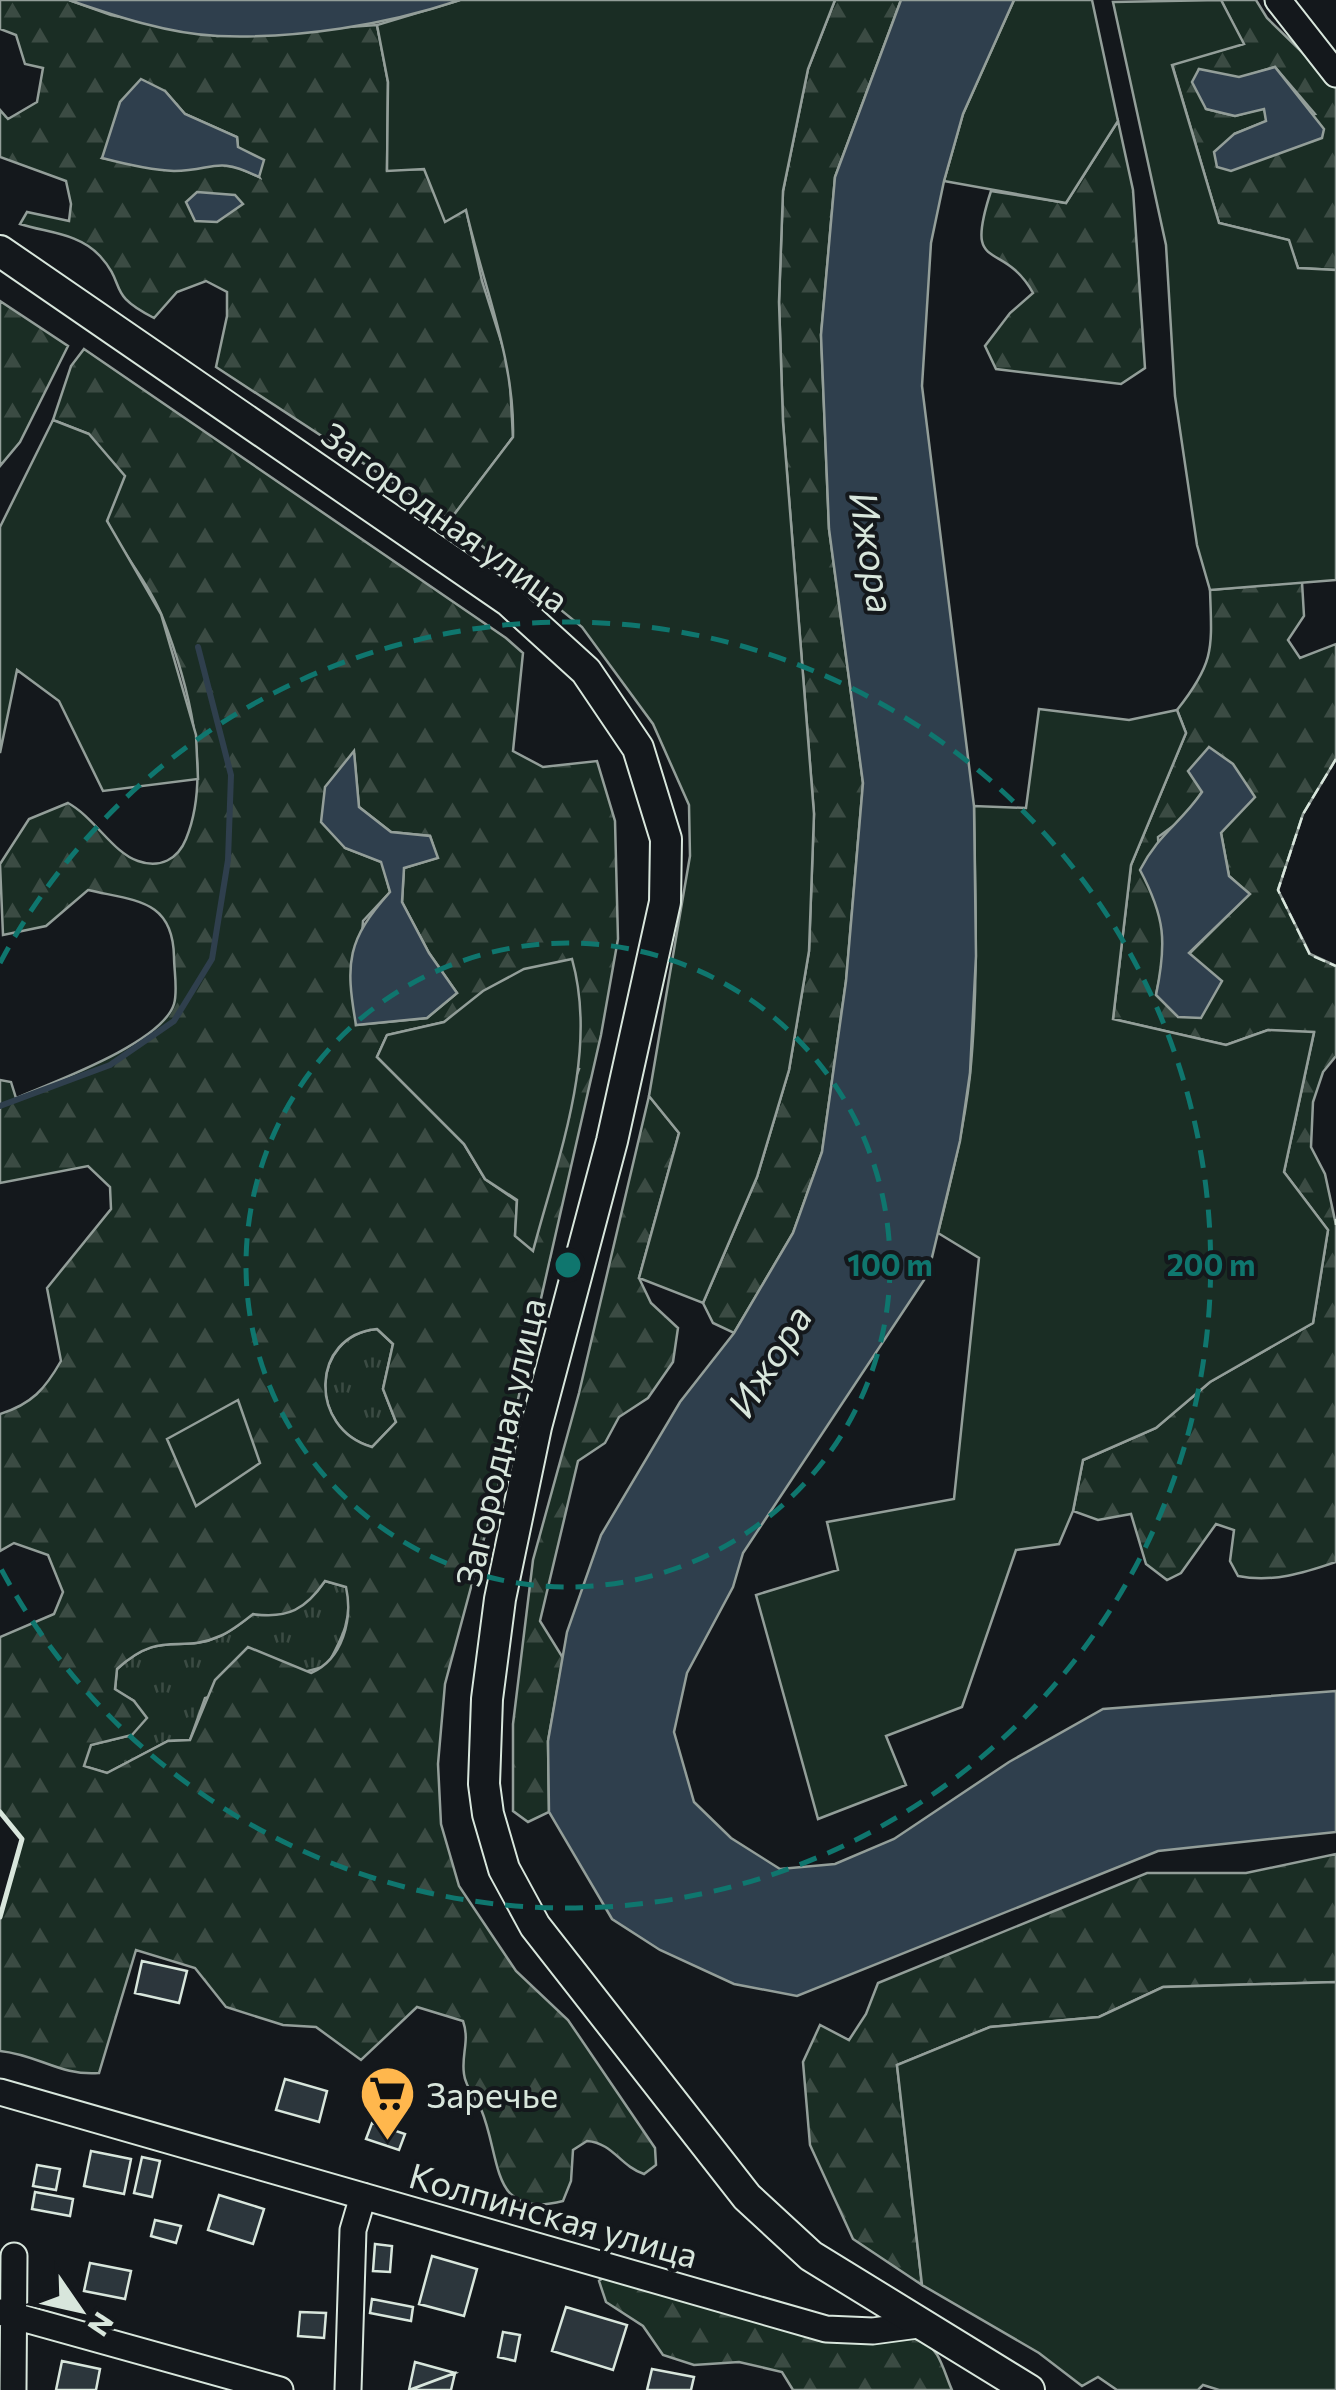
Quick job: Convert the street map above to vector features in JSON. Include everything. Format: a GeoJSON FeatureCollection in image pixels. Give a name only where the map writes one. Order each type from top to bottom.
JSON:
{"type":"FeatureCollection","features":[{"type":"Feature","properties":{"kind":"main road","name":"Загородная улица"},"geometry":{"type":"LineString","coordinates":[[0,250],[509,601],[586,671],[638,748],[666,839],[664,902],[612,1141],[536,1427],[500,1600],[487,1699],[484,1784],[488,1814],[504,1870],[535,1926],[747,2197],[812,2256],[918,2325],[1029,2390]]}},
{"type":"Feature","properties":{"kind":"street"},"geometry":{"type":"LineString","coordinates":[[1278,0],[1336,74]]}},
{"type":"Feature","properties":{"kind":"street","name":"Колпинская улица"},"geometry":{"type":"LineString","coordinates":[[0,2092],[826,2328],[873,2331],[918,2325]]}},
{"type":"Feature","properties":{"kind":"street"},"geometry":{"type":"LineString","coordinates":[[348,2390],[354,2230],[362,2196]]}},
{"type":"Feature","properties":{"kind":"street"},"geometry":{"type":"LineString","coordinates":[[13,2390],[8,2314],[14,2256]]}},
{"type":"Feature","properties":{"kind":"street"},"geometry":{"type":"LineString","coordinates":[[8,2314],[280,2390]]}},
{"type":"Feature","properties":{"kind":"green space"},"geometry":{"type":"Polygon","coordinates":[[[0,0],[69,0],[111,15],[217,36],[377,25],[388,82],[387,170],[424,169],[466,209],[482,281],[509,366],[513,437],[450,520],[216,367],[227,316],[227,292],[206,281],[177,292],[154,318],[123,296],[108,267],[92,248],[73,238],[20,224],[27,212],[69,221],[71,204],[66,181],[0,157],[0,110],[8,119],[37,102],[43,68],[25,64],[16,35],[0,29],[0,0]],[[165,91],[102,158],[164,170],[211,163],[237,167],[259,177],[238,147],[237,137],[185,114],[165,91]]]}},
{"type":"Feature","properties":{"kind":"green space"},"geometry":{"type":"Polygon","coordinates":[[[460,0],[835,0],[808,69],[783,191],[779,302],[783,422],[814,814],[809,951],[789,1070],[757,1177],[703,1303],[639,1278],[679,1133],[649,1096],[690,856],[689,805],[653,724],[582,627],[450,520],[513,437],[509,379],[466,210],[445,222],[424,169],[387,171],[388,82],[377,25],[460,0]]]}},
{"type":"Feature","properties":{"kind":"green space"},"geometry":{"type":"Polygon","coordinates":[[[835,0],[901,0],[835,177],[821,335],[829,529],[863,783],[846,981],[822,1152],[793,1233],[734,1333],[713,1323],[703,1303],[757,1177],[789,1070],[809,951],[814,814],[783,422],[779,302],[783,191],[808,69],[835,0]]]}},
{"type":"Feature","properties":{"kind":"green space"},"geometry":{"type":"Polygon","coordinates":[[[1014,0],[1092,0],[1118,121],[1066,203],[944,181],[963,114],[1014,0]]]}},
{"type":"Feature","properties":{"kind":"green space"},"geometry":{"type":"Polygon","coordinates":[[[1221,0],[1256,0],[1267,18],[1336,85],[1336,270],[1298,268],[1288,240],[1219,223],[1172,64],[1243,44],[1221,0]],[[1275,67],[1239,78],[1199,70],[1206,109],[1235,116],[1264,108],[1267,121],[1234,134],[1315,114],[1275,67]]]}},
{"type":"Feature","properties":{"kind":"green space"},"geometry":{"type":"Polygon","coordinates":[[[1221,0],[1244,44],[1172,65],[1219,223],[1289,240],[1298,268],[1336,270],[1336,580],[1210,590],[1197,545],[1175,396],[1166,245],[1113,2],[1221,0]]]}},
{"type":"Feature","properties":{"kind":"green space"},"geometry":{"type":"Polygon","coordinates":[[[1118,121],[1133,190],[1145,368],[1121,384],[996,369],[985,346],[1010,313],[1033,293],[1021,276],[984,246],[983,218],[991,191],[1066,203],[1118,121]]]}},
{"type":"Feature","properties":{"kind":"green space"},"geometry":{"type":"Polygon","coordinates":[[[0,301],[68,346],[20,442],[0,466],[0,301]]]}},
{"type":"Feature","properties":{"kind":"green space"},"geometry":{"type":"Polygon","coordinates":[[[84,349],[506,638],[523,653],[513,751],[543,767],[597,761],[615,821],[618,939],[601,1035],[499,1483],[445,1684],[438,1764],[441,1824],[459,1886],[516,1971],[568,2020],[655,2148],[656,2165],[644,2174],[604,2146],[587,2141],[573,2150],[571,2181],[563,2201],[539,2205],[522,2202],[510,2193],[502,2181],[481,2109],[465,2079],[463,2021],[417,2007],[361,2060],[316,2027],[283,2025],[226,2007],[195,1968],[136,1950],[99,2073],[73,2071],[0,2051],[0,1917],[22,1840],[0,1812],[0,1637],[54,1614],[63,1592],[48,1555],[14,1543],[0,1551],[0,1414],[36,1394],[61,1361],[47,1288],[111,1209],[110,1187],[88,1166],[0,1183],[0,1080],[11,1082],[16,1098],[104,1060],[165,1019],[174,1004],[176,987],[167,924],[159,913],[136,901],[88,890],[46,926],[3,935],[0,864],[29,819],[68,803],[129,857],[154,864],[167,861],[186,839],[197,785],[188,697],[162,616],[108,523],[98,491],[89,434],[53,420],[71,366],[84,349]],[[354,753],[345,848],[382,862],[390,892],[363,921],[356,1025],[427,1018],[457,993],[429,953],[402,902],[404,868],[437,858],[430,836],[391,832],[359,807],[354,753]],[[444,1022],[387,1035],[377,1057],[464,1144],[485,1179],[517,1201],[515,1236],[579,1069],[444,1022]],[[377,1329],[355,1335],[339,1347],[329,1364],[325,1384],[336,1422],[351,1437],[372,1447],[396,1422],[383,1389],[393,1344],[377,1329]],[[325,1581],[295,1610],[276,1615],[253,1614],[229,1632],[206,1641],[159,1646],[133,1657],[117,1669],[115,1689],[134,1701],[147,1718],[132,1735],[91,1745],[84,1766],[107,1773],[168,1741],[190,1740],[215,1680],[248,1647],[311,1673],[322,1667],[343,1637],[348,1599],[346,1587],[325,1581]]]}},
{"type":"Feature","properties":{"kind":"green space"},"geometry":{"type":"Polygon","coordinates":[[[53,420],[89,434],[125,476],[107,521],[161,614],[196,735],[198,779],[103,791],[59,701],[17,670],[0,753],[0,527],[53,420]]]}},
{"type":"Feature","properties":{"kind":"green space"},"geometry":{"type":"Polygon","coordinates":[[[1302,582],[1304,616],[1288,640],[1300,658],[1336,644],[1336,759],[1303,814],[1278,890],[1310,954],[1336,966],[1336,1056],[1323,1072],[1313,1102],[1311,1147],[1325,1174],[1336,1225],[1336,1562],[1276,1578],[1238,1576],[1230,1561],[1234,1530],[1216,1524],[1181,1573],[1167,1580],[1146,1564],[1131,1514],[1098,1520],[1073,1511],[1083,1460],[1156,1428],[1210,1382],[1313,1323],[1328,1230],[1284,1172],[1314,1033],[1268,1030],[1226,1045],[1113,1019],[1131,865],[1186,733],[1177,710],[1205,666],[1211,627],[1210,590],[1302,582]],[[1202,792],[1184,818],[1158,837],[1164,956],[1156,995],[1189,954],[1249,894],[1229,876],[1221,833],[1202,792]]]}},
{"type":"Feature","properties":{"kind":"green space"},"geometry":{"type":"Polygon","coordinates":[[[1039,709],[1129,720],[1177,710],[1186,733],[1131,865],[1113,1019],[1226,1045],[1268,1030],[1314,1032],[1284,1172],[1328,1230],[1313,1323],[1210,1382],[1156,1428],[1083,1460],[1073,1511],[1059,1544],[1016,1550],[962,1707],[886,1736],[906,1785],[818,1819],[756,1595],[838,1570],[827,1522],[954,1499],[979,1258],[938,1233],[961,1135],[973,1041],[974,806],[1026,808],[1039,709]]]}},
{"type":"Feature","properties":{"kind":"green space"},"geometry":{"type":"Polygon","coordinates":[[[572,959],[579,995],[578,1069],[563,1143],[533,1251],[515,1236],[517,1200],[485,1179],[464,1144],[377,1057],[387,1035],[444,1022],[483,991],[524,969],[572,959]]]}},
{"type":"Feature","properties":{"kind":"green space"},"geometry":{"type":"Polygon","coordinates":[[[649,1096],[679,1133],[639,1278],[651,1303],[678,1328],[673,1362],[648,1398],[619,1417],[605,1443],[578,1461],[540,1621],[563,1658],[548,1741],[549,1812],[528,1822],[513,1811],[513,1724],[533,1560],[579,1393],[649,1096]]]}},
{"type":"Feature","properties":{"kind":"green space"},"geometry":{"type":"Polygon","coordinates":[[[377,1329],[393,1344],[383,1389],[396,1422],[372,1447],[351,1437],[336,1422],[325,1384],[329,1365],[339,1348],[355,1335],[377,1329]]]}},
{"type":"Feature","properties":{"kind":"green space"},"geometry":{"type":"Polygon","coordinates":[[[238,1400],[260,1463],[196,1506],[167,1439],[238,1400]]]}},
{"type":"Feature","properties":{"kind":"green space"},"geometry":{"type":"Polygon","coordinates":[[[325,1581],[347,1587],[349,1609],[345,1628],[327,1666],[205,1698],[190,1740],[168,1741],[107,1773],[83,1766],[90,1745],[132,1735],[134,1701],[115,1690],[117,1669],[146,1649],[206,1641],[253,1614],[284,1612],[311,1597],[325,1581]]]}},
{"type":"Feature","properties":{"kind":"green space"},"geometry":{"type":"Polygon","coordinates":[[[1336,1854],[1336,1982],[1163,1987],[1099,2017],[990,2027],[897,2065],[922,2285],[853,2239],[810,2145],[803,2062],[820,2025],[849,2040],[866,2014],[878,1983],[1147,1873],[1246,1873],[1336,1854]]]}},
{"type":"Feature","properties":{"kind":"green space"},"geometry":{"type":"Polygon","coordinates":[[[1336,1982],[1336,2390],[1219,2390],[1203,2385],[1198,2390],[1117,2390],[1098,2377],[1082,2386],[1039,2353],[922,2285],[897,2065],[990,2027],[1099,2017],[1163,1987],[1336,1982]]]}},
{"type":"Feature","properties":{"kind":"green space"},"geometry":{"type":"Polygon","coordinates":[[[607,2274],[760,2320],[853,2342],[920,2340],[937,2354],[952,2390],[793,2390],[782,2372],[739,2362],[694,2365],[663,2355],[643,2326],[606,2302],[599,2281],[607,2274]]]}},
{"type":"Feature","properties":{"kind":"water"},"geometry":{"type":"Polygon","coordinates":[[[69,0],[460,0],[402,17],[341,28],[218,36],[161,28],[69,0]]]}},
{"type":"Feature","properties":{"kind":"water","name":"Ижора"},"geometry":{"type":"Polygon","coordinates":[[[901,0],[1014,0],[963,114],[944,181],[931,243],[922,386],[974,806],[976,956],[970,1073],[960,1141],[928,1274],[743,1553],[733,1587],[687,1673],[674,1732],[694,1802],[731,1838],[780,1869],[835,1864],[894,1839],[1009,1762],[1103,1709],[1336,1691],[1336,1832],[1158,1851],[797,1996],[734,1984],[660,1950],[612,1919],[549,1812],[548,1741],[567,1632],[601,1535],[680,1402],[734,1333],[793,1233],[822,1152],[846,981],[863,783],[829,529],[821,335],[835,177],[901,0]]]}},
{"type":"Feature","properties":{"kind":"water"},"geometry":{"type":"Polygon","coordinates":[[[1275,67],[1324,129],[1322,138],[1231,171],[1217,167],[1214,152],[1234,134],[1266,121],[1264,109],[1235,116],[1206,109],[1192,82],[1199,69],[1239,77],[1275,67]]]}},
{"type":"Feature","properties":{"kind":"water"},"geometry":{"type":"Polygon","coordinates":[[[141,79],[165,91],[185,114],[237,137],[238,147],[264,160],[259,177],[223,165],[174,171],[102,158],[120,102],[141,79]]]}},
{"type":"Feature","properties":{"kind":"water"},"geometry":{"type":"Polygon","coordinates":[[[197,192],[235,195],[243,204],[217,222],[195,221],[186,202],[197,192]]]}},
{"type":"Feature","properties":{"kind":"water"},"geometry":{"type":"Polygon","coordinates":[[[1209,747],[1233,764],[1255,797],[1221,833],[1229,876],[1250,894],[1189,953],[1222,981],[1201,1018],[1178,1017],[1156,995],[1162,930],[1155,902],[1140,870],[1202,792],[1188,771],[1209,747]]]}},
{"type":"Feature","properties":{"kind":"water"},"geometry":{"type":"Polygon","coordinates":[[[354,751],[359,807],[391,832],[430,836],[438,858],[404,868],[402,902],[429,953],[457,993],[427,1018],[356,1025],[351,984],[353,953],[365,924],[390,892],[381,862],[345,848],[321,822],[325,787],[354,751]]]}},
{"type":"Feature","properties":{"kind":"building"},"geometry":{"type":"Polygon","coordinates":[[[142,1961],[187,1971],[179,2003],[135,1993],[142,1961]]]}},
{"type":"Feature","properties":{"kind":"building"},"geometry":{"type":"Polygon","coordinates":[[[285,2079],[327,2091],[319,2122],[276,2110],[285,2079]]]}},
{"type":"Feature","properties":{"kind":"building"},"geometry":{"type":"Polygon","coordinates":[[[372,2123],[405,2134],[399,2150],[366,2139],[372,2123]]]}},
{"type":"Feature","properties":{"kind":"building"},"geometry":{"type":"Polygon","coordinates":[[[91,2151],[131,2159],[124,2194],[84,2186],[91,2151]]]}},
{"type":"Feature","properties":{"kind":"building"},"geometry":{"type":"Polygon","coordinates":[[[142,2157],[160,2161],[152,2197],[134,2193],[142,2157]]]}},
{"type":"Feature","properties":{"kind":"building"},"geometry":{"type":"Polygon","coordinates":[[[37,2165],[60,2169],[56,2190],[33,2186],[37,2165]]]}},
{"type":"Feature","properties":{"kind":"building"},"geometry":{"type":"Polygon","coordinates":[[[35,2192],[73,2199],[70,2216],[32,2209],[35,2192]]]}},
{"type":"Feature","properties":{"kind":"building"},"geometry":{"type":"Polygon","coordinates":[[[219,2195],[264,2209],[253,2244],[208,2230],[219,2195]]]}},
{"type":"Feature","properties":{"kind":"building"},"geometry":{"type":"Polygon","coordinates":[[[155,2220],[181,2226],[176,2243],[151,2236],[155,2220]]]}},
{"type":"Feature","properties":{"kind":"building"},"geometry":{"type":"Polygon","coordinates":[[[375,2244],[392,2246],[390,2272],[373,2271],[375,2244]]]}},
{"type":"Feature","properties":{"kind":"building"},"geometry":{"type":"Polygon","coordinates":[[[432,2256],[477,2269],[464,2316],[419,2304],[432,2256]]]}},
{"type":"Feature","properties":{"kind":"building"},"geometry":{"type":"Polygon","coordinates":[[[90,2263],[131,2271],[125,2299],[84,2291],[90,2263]]]}},
{"type":"Feature","properties":{"kind":"building"},"geometry":{"type":"Polygon","coordinates":[[[372,2299],[413,2307],[411,2321],[370,2313],[372,2299]]]}},
{"type":"Feature","properties":{"kind":"building"},"geometry":{"type":"Polygon","coordinates":[[[566,2307],[627,2325],[613,2370],[552,2351],[566,2307]]]}},
{"type":"Feature","properties":{"kind":"building"},"geometry":{"type":"Polygon","coordinates":[[[300,2312],[326,2313],[324,2338],[298,2336],[300,2312]]]}},
{"type":"Feature","properties":{"kind":"building"},"geometry":{"type":"Polygon","coordinates":[[[503,2332],[520,2335],[515,2361],[498,2357],[503,2332]]]}},
{"type":"Feature","properties":{"kind":"building"},"geometry":{"type":"Polygon","coordinates":[[[62,2361],[100,2369],[96,2390],[56,2390],[62,2361]]]}},
{"type":"Feature","properties":{"kind":"building"},"geometry":{"type":"Polygon","coordinates":[[[415,2362],[455,2373],[409,2390],[415,2362]]]}},
{"type":"Feature","properties":{"kind":"building"},"geometry":{"type":"Polygon","coordinates":[[[652,2369],[694,2377],[691,2390],[647,2390],[652,2369]]]}},
{"type":"Feature","properties":{"kind":"building"},"geometry":{"type":"Polygon","coordinates":[[[455,2373],[451,2390],[410,2390],[455,2373]]]}},
{"type":"Feature","properties":{"kind":"waterway"},"geometry":{"type":"LineString","coordinates":[[0,1106],[110,1065],[174,1021],[212,959],[228,860],[231,775],[198,647]]}},
{"type":"Feature","properties":{"kind":"fence"},"geometry":{"type":"LineString","coordinates":[[1336,759],[1303,814],[1278,890],[1310,955],[1336,966]]}},
{"type":"Feature","properties":{"kind":"fence"},"geometry":{"type":"LineString","coordinates":[[1336,1219],[1336,1225]]}},
{"type":"Feature","properties":{"kind":"wall"},"geometry":{"type":"LineString","coordinates":[[0,1812],[22,1839],[0,1917]]}},
{"type":"Feature","properties":{"kind":"place","name":"Заречье"},"geometry":{"type":"Point","coordinates":[387,2142]}}]}
